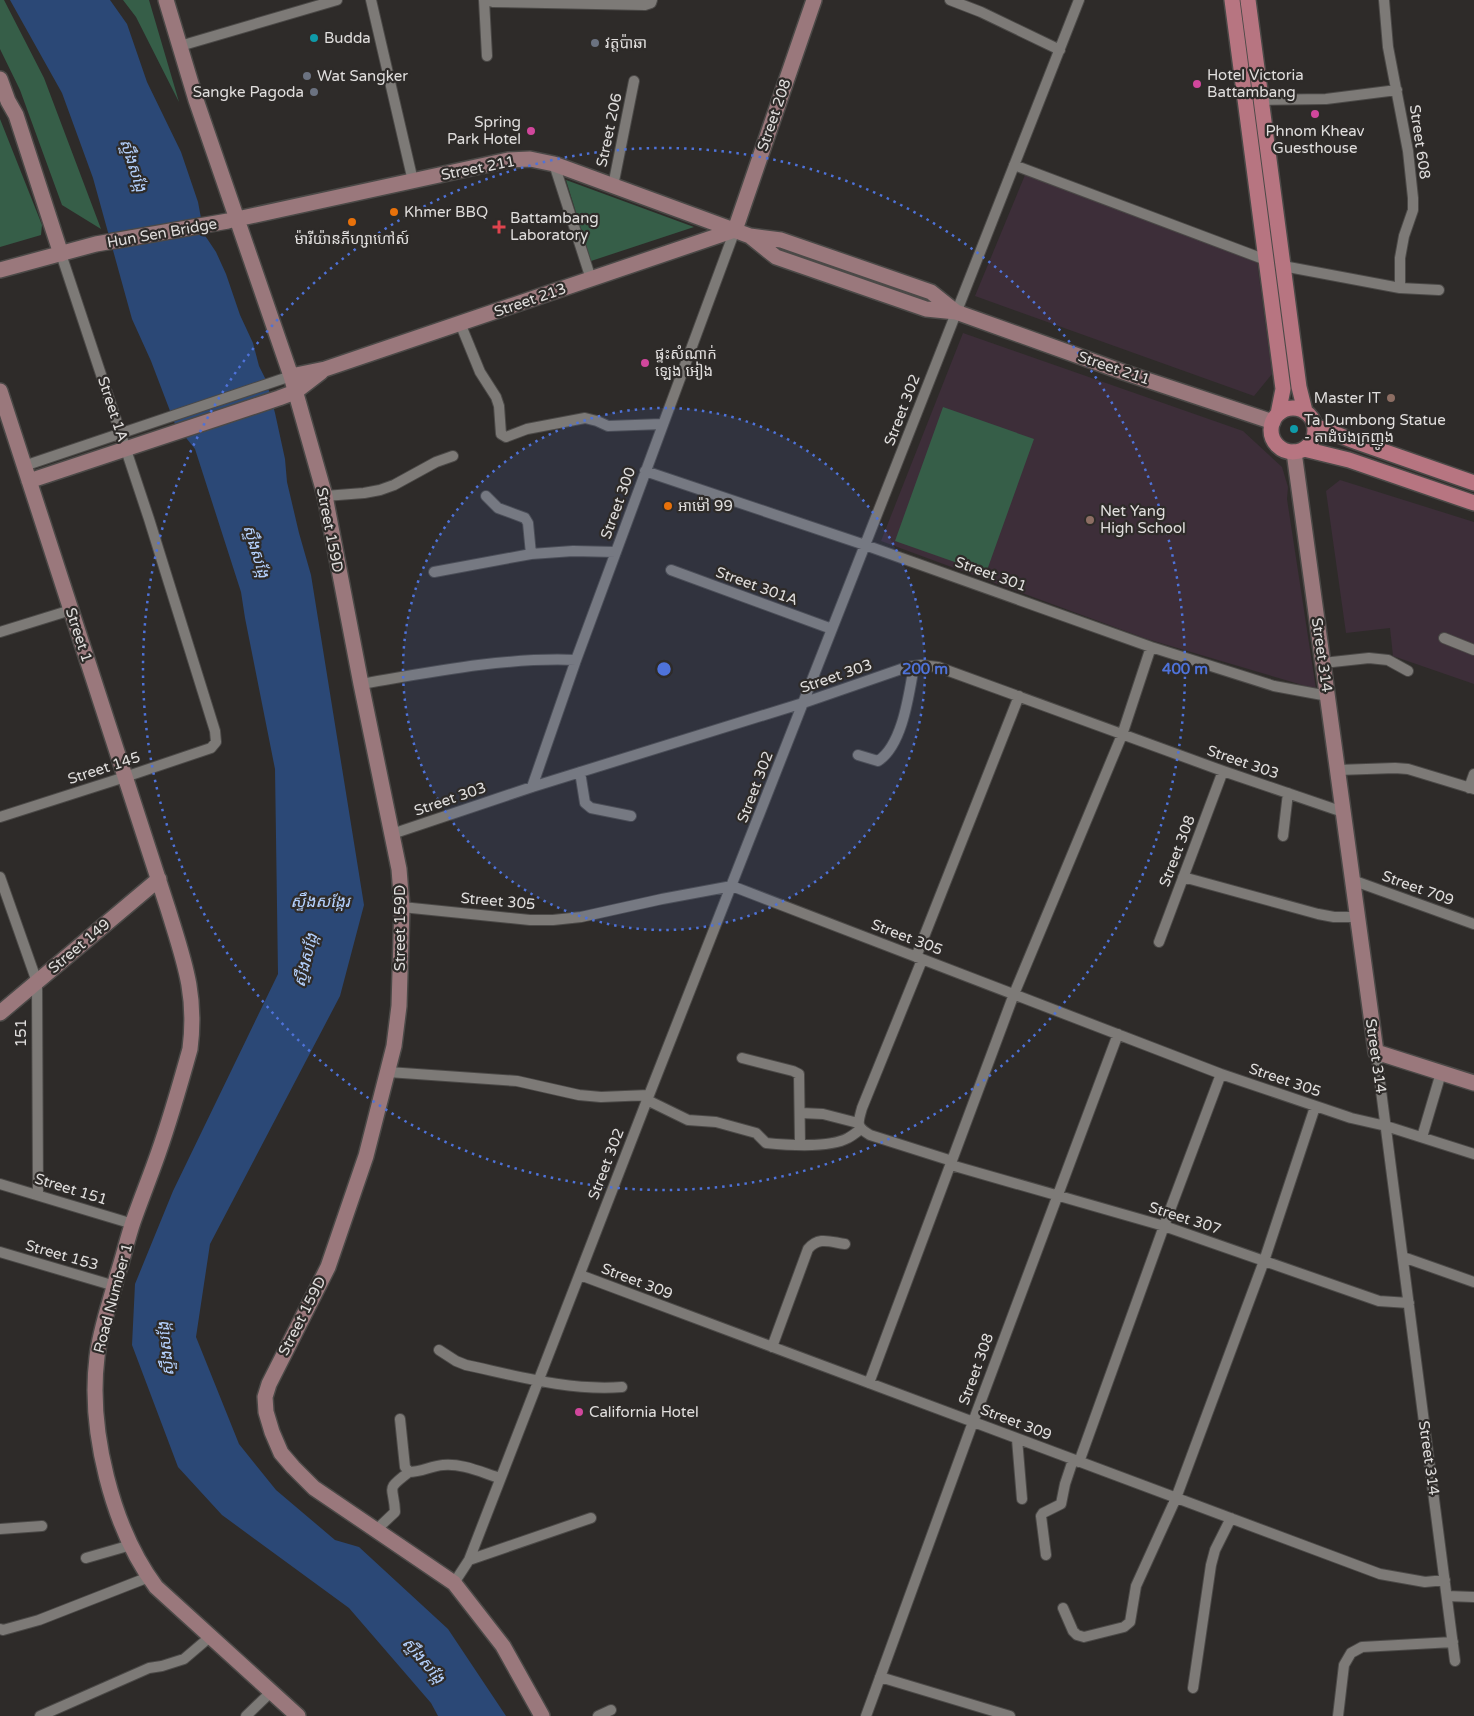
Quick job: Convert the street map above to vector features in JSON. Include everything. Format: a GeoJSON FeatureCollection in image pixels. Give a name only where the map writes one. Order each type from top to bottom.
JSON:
{"type":"FeatureCollection","features":[{"type":"Feature","properties":{"kind":"main road"},"geometry":{"type":"LineString","coordinates":[[1232,0],[1283,388],[1272,434],[1274,440],[1282,449],[1299,450],[1349,460],[1474,502]]}},
{"type":"Feature","properties":{"kind":"main road"},"geometry":{"type":"LineString","coordinates":[[1248,0],[1299,388],[1305,411]]}},
{"type":"Feature","properties":{"kind":"main road"},"geometry":{"type":"LineString","coordinates":[[1275,418],[1288,409],[1294,408],[1305,411],[1310,415],[1315,426],[1314,437],[1308,446],[1299,450]]}},
{"type":"Feature","properties":{"kind":"main road"},"geometry":{"type":"LineString","coordinates":[[1315,426],[1474,483]]}},
{"type":"Feature","properties":{"kind":"street","name":"Street 159D"},"geometry":{"type":"LineString","coordinates":[[166,0],[232,220],[290,376],[325,496],[399,870],[402,907],[399,1006],[394,1046],[366,1156],[328,1267],[269,1384],[265,1397],[266,1412],[272,1432],[282,1452],[292,1467],[314,1488],[454,1583],[503,1646],[542,1716]]}},
{"type":"Feature","properties":{"kind":"street"},"geometry":{"type":"LineString","coordinates":[[180,46],[337,0]]}},
{"type":"Feature","properties":{"kind":"street"},"geometry":{"type":"LineString","coordinates":[[371,0],[414,182]]}},
{"type":"Feature","properties":{"kind":"street"},"geometry":{"type":"LineString","coordinates":[[486,56],[485,0],[493,2],[645,5],[651,3],[652,0]]}},
{"type":"Feature","properties":{"kind":"street","name":"Street 208"},"geometry":{"type":"LineString","coordinates":[[735,230],[814,0]]}},
{"type":"Feature","properties":{"kind":"street"},"geometry":{"type":"LineString","coordinates":[[950,0],[981,12],[1060,50]]}},
{"type":"Feature","properties":{"kind":"street","name":"Street 302"},"geometry":{"type":"LineString","coordinates":[[454,1583],[469,1560],[648,1097],[1079,0]]}},
{"type":"Feature","properties":{"kind":"street","name":"Street 608"},"geometry":{"type":"LineString","coordinates":[[1384,0],[1388,47],[1408,151],[1413,198],[1413,210],[1404,236],[1400,258],[1400,288]]}},
{"type":"Feature","properties":{"kind":"street","name":"Street 1A"},"geometry":{"type":"LineString","coordinates":[[0,79],[8,102],[16,115],[121,433],[215,731],[216,742]]}},
{"type":"Feature","properties":{"kind":"street","name":"Street 206"},"geometry":{"type":"LineString","coordinates":[[613,186],[634,81]]}},
{"type":"Feature","properties":{"kind":"street"},"geometry":{"type":"LineString","coordinates":[[1261,100],[1326,99],[1397,90]]}},
{"type":"Feature","properties":{"kind":"street","name":"Street 211"},"geometry":{"type":"LineString","coordinates":[[232,220],[414,182],[508,160],[530,159],[554,164],[750,236],[781,240],[931,292],[956,312],[1123,372],[1275,418]]}},
{"type":"Feature","properties":{"kind":"street"},"geometry":{"type":"LineString","coordinates":[[554,164],[591,279]]}},
{"type":"Feature","properties":{"kind":"street"},"geometry":{"type":"LineString","coordinates":[[1014,165],[1266,260]]}},
{"type":"Feature","properties":{"kind":"street","name":"Hun Sen Bridge"},"geometry":{"type":"LineString","coordinates":[[0,270],[96,244],[232,220]]}},
{"type":"Feature","properties":{"kind":"street","name":"Street 213"},"geometry":{"type":"LineString","coordinates":[[121,433],[290,376],[325,369],[735,230]]}},
{"type":"Feature","properties":{"kind":"street","name":"Street 300"},"geometry":{"type":"LineString","coordinates":[[532,787],[662,424],[735,230]]}},
{"type":"Feature","properties":{"kind":"street"},"geometry":{"type":"LineString","coordinates":[[1283,266],[1400,288],[1439,290]]}},
{"type":"Feature","properties":{"kind":"street"},"geometry":{"type":"LineString","coordinates":[[460,324],[480,372],[496,397],[499,406],[501,434],[506,437],[527,429],[578,419],[591,419],[608,426],[662,424]]}},
{"type":"Feature","properties":{"kind":"street","name":"Street 213"},"geometry":{"type":"LineString","coordinates":[[29,481],[295,392],[325,369]]}},
{"type":"Feature","properties":{"kind":"street","name":"Street 1"},"geometry":{"type":"LineString","coordinates":[[0,391],[158,879]]}},
{"type":"Feature","properties":{"kind":"street"},"geometry":{"type":"LineString","coordinates":[[24,466],[121,433]]}},
{"type":"Feature","properties":{"kind":"street","name":"Street 314"},"geometry":{"type":"LineString","coordinates":[[1299,450],[1323,663],[1456,1661]]}},
{"type":"Feature","properties":{"kind":"street"},"geometry":{"type":"LineString","coordinates":[[325,496],[380,490],[436,462],[453,456]]}},
{"type":"Feature","properties":{"kind":"street","name":"Street 301"},"geometry":{"type":"LineString","coordinates":[[645,471],[865,545],[1151,647],[1274,686],[1328,696]]}},
{"type":"Feature","properties":{"kind":"street"},"geometry":{"type":"LineString","coordinates":[[486,496],[494,506],[527,520],[531,554]]}},
{"type":"Feature","properties":{"kind":"street"},"geometry":{"type":"LineString","coordinates":[[434,572],[531,554],[573,550],[616,552]]}},
{"type":"Feature","properties":{"kind":"street","name":"Street 301A"},"geometry":{"type":"LineString","coordinates":[[671,570],[832,629]]}},
{"type":"Feature","properties":{"kind":"street"},"geometry":{"type":"LineString","coordinates":[[0,632],[71,610]]}},
{"type":"Feature","properties":{"kind":"street"},"geometry":{"type":"LineString","coordinates":[[1444,638],[1474,650]]}},
{"type":"Feature","properties":{"kind":"street"},"geometry":{"type":"LineString","coordinates":[[869,1384],[1014,994],[1122,734],[1151,647]]}},
{"type":"Feature","properties":{"kind":"street"},"geometry":{"type":"LineString","coordinates":[[1323,663],[1369,658],[1388,660],[1408,671]]}},
{"type":"Feature","properties":{"kind":"street"},"geometry":{"type":"LineString","coordinates":[[361,684],[482,665],[551,659],[576,660]]}},
{"type":"Feature","properties":{"kind":"street","name":"Street 303"},"geometry":{"type":"LineString","coordinates":[[392,834],[532,787],[803,703],[914,666],[929,665],[1223,771],[1343,812]]}},
{"type":"Feature","properties":{"kind":"street"},"geometry":{"type":"LineString","coordinates":[[858,754],[878,761],[887,755],[905,716],[914,666]]}},
{"type":"Feature","properties":{"kind":"street"},"geometry":{"type":"LineString","coordinates":[[388,1072],[523,1082],[579,1095],[648,1097],[688,1120],[716,1122],[750,1130],[766,1142],[834,1143],[848,1138],[859,1126],[862,1108],[1019,696]]}},
{"type":"Feature","properties":{"kind":"street","name":"Street 145"},"geometry":{"type":"LineString","coordinates":[[0,817],[126,778],[210,748],[216,742]]}},
{"type":"Feature","properties":{"kind":"street"},"geometry":{"type":"LineString","coordinates":[[1338,770],[1408,769],[1472,788],[1474,774]]}},
{"type":"Feature","properties":{"kind":"street","name":"Street 308"},"geometry":{"type":"LineString","coordinates":[[1159,942],[1223,771]]}},
{"type":"Feature","properties":{"kind":"street"},"geometry":{"type":"LineString","coordinates":[[580,772],[585,803],[591,808],[631,816]]}},
{"type":"Feature","properties":{"kind":"street"},"geometry":{"type":"LineString","coordinates":[[1284,836],[1288,793]]}},
{"type":"Feature","properties":{"kind":"street","name":"151"},"geometry":{"type":"LineString","coordinates":[[0,877],[37,982],[38,1195]]}},
{"type":"Feature","properties":{"kind":"street"},"geometry":{"type":"LineString","coordinates":[[1183,877],[1318,914],[1334,917],[1358,917]]}},
{"type":"Feature","properties":{"kind":"street","name":"Street 149"},"geometry":{"type":"LineString","coordinates":[[0,1013],[158,879]]}},
{"type":"Feature","properties":{"kind":"street","name":"Road Number 1"},"geometry":{"type":"LineString","coordinates":[[158,879],[182,953],[190,986],[193,1008],[192,1031],[190,1049],[166,1130],[132,1224],[97,1357],[97,1408],[101,1446],[107,1480],[117,1514],[131,1545],[156,1587],[298,1716]]}},
{"type":"Feature","properties":{"kind":"street","name":"Street 709"},"geometry":{"type":"LineString","coordinates":[[1352,880],[1474,924]]}},
{"type":"Feature","properties":{"kind":"street","name":"Street 305"},"geometry":{"type":"LineString","coordinates":[[402,907],[530,920],[553,920],[581,917],[732,886],[1221,1074],[1315,1107],[1386,1126],[1474,1154]]}},
{"type":"Feature","properties":{"kind":"street","name":"Street 308"},"geometry":{"type":"LineString","coordinates":[[866,1716],[973,1422],[1118,1034]]}},
{"type":"Feature","properties":{"kind":"street"},"geometry":{"type":"LineString","coordinates":[[1376,1052],[1474,1083]]}},
{"type":"Feature","properties":{"kind":"street"},"geometry":{"type":"LineString","coordinates":[[742,1058],[799,1074],[800,1144]]}},
{"type":"Feature","properties":{"kind":"street"},"geometry":{"type":"LineString","coordinates":[[1422,1137],[1441,1073]]}},
{"type":"Feature","properties":{"kind":"street"},"geometry":{"type":"LineString","coordinates":[[1046,1556],[1041,1516],[1061,1504],[1065,1484],[1076,1461],[1221,1074]]}},
{"type":"Feature","properties":{"kind":"street"},"geometry":{"type":"LineString","coordinates":[[1063,1608],[1073,1631],[1078,1636],[1084,1637],[1124,1627],[1130,1622],[1136,1586],[1176,1498],[1264,1261],[1315,1107]]}},
{"type":"Feature","properties":{"kind":"street","name":"Street 307"},"geometry":{"type":"LineString","coordinates":[[801,1113],[823,1114],[859,1126],[870,1135],[952,1163],[1164,1226],[1379,1301],[1409,1303]]}},
{"type":"Feature","properties":{"kind":"street","name":"Street 151"},"geometry":{"type":"LineString","coordinates":[[0,1184],[132,1224]]}},
{"type":"Feature","properties":{"kind":"street"},"geometry":{"type":"LineString","coordinates":[[772,1347],[808,1248],[813,1242],[819,1240],[845,1244]]}},
{"type":"Feature","properties":{"kind":"street","name":"Street 153"},"geometry":{"type":"LineString","coordinates":[[0,1252],[115,1286]]}},
{"type":"Feature","properties":{"kind":"street"},"geometry":{"type":"LineString","coordinates":[[1403,1257],[1474,1282]]}},
{"type":"Feature","properties":{"kind":"street","name":"Street 309"},"geometry":{"type":"LineString","coordinates":[[580,1275],[1380,1574],[1425,1582],[1445,1580]]}},
{"type":"Feature","properties":{"kind":"street"},"geometry":{"type":"LineString","coordinates":[[439,1350],[466,1365],[538,1381],[601,1389],[622,1387]]}},
{"type":"Feature","properties":{"kind":"street"},"geometry":{"type":"LineString","coordinates":[[400,1420],[405,1467],[409,1472]]}},
{"type":"Feature","properties":{"kind":"street"},"geometry":{"type":"LineString","coordinates":[[1017,1439],[1022,1498]]}},
{"type":"Feature","properties":{"kind":"street"},"geometry":{"type":"LineString","coordinates":[[376,1530],[395,1512],[392,1487],[394,1483],[409,1472],[417,1472],[443,1465],[456,1466],[500,1478]]}},
{"type":"Feature","properties":{"kind":"street"},"geometry":{"type":"LineString","coordinates":[[469,1560],[591,1518]]}},
{"type":"Feature","properties":{"kind":"street"},"geometry":{"type":"LineString","coordinates":[[1194,1688],[1211,1565],[1215,1550],[1231,1518]]}},
{"type":"Feature","properties":{"kind":"street"},"geometry":{"type":"LineString","coordinates":[[0,1529],[42,1526]]}},
{"type":"Feature","properties":{"kind":"street"},"geometry":{"type":"LineString","coordinates":[[86,1558],[131,1545]]}},
{"type":"Feature","properties":{"kind":"street"},"geometry":{"type":"LineString","coordinates":[[0,1629],[21,1626],[39,1620],[149,1577]]}},
{"type":"Feature","properties":{"kind":"street"},"geometry":{"type":"LineString","coordinates":[[1447,1596],[1474,1597]]}},
{"type":"Feature","properties":{"kind":"street"},"geometry":{"type":"LineString","coordinates":[[40,1716],[150,1668],[184,1659],[211,1636]]}},
{"type":"Feature","properties":{"kind":"street"},"geometry":{"type":"LineString","coordinates":[[1338,1716],[1344,1665],[1352,1653],[1362,1647],[1453,1642]]}},
{"type":"Feature","properties":{"kind":"street"},"geometry":{"type":"LineString","coordinates":[[880,1677],[1010,1716]]}},
{"type":"Feature","properties":{"kind":"street"},"geometry":{"type":"LineString","coordinates":[[246,1716],[272,1692]]}},
{"type":"Feature","properties":{"kind":"street"},"geometry":{"type":"LineString","coordinates":[[598,1716],[611,1710]]}},
{"type":"Feature","properties":{"kind":"shaded area"},"geometry":{"type":"Polygon","coordinates":[[[1025,175],[1257,262],[1272,374],[1254,396],[975,296],[1025,175]]]}},
{"type":"Feature","properties":{"kind":"shaded area","name":"Net Yang High School"},"geometry":{"type":"Polygon","coordinates":[[[963,333],[1243,431],[1282,467],[1288,487],[1287,499],[1316,689],[1147,639],[881,541],[963,333]]]}},
{"type":"Feature","properties":{"kind":"shaded area"},"geometry":{"type":"Polygon","coordinates":[[[1340,480],[1474,522],[1474,684],[1393,656],[1390,628],[1346,633],[1326,491],[1340,480]]]}},
{"type":"Feature","properties":{"kind":"green space"},"geometry":{"type":"Polygon","coordinates":[[[0,0],[4,0],[44,78],[101,229],[62,205],[20,90],[0,49],[0,0]]]}},
{"type":"Feature","properties":{"kind":"green space"},"geometry":{"type":"Polygon","coordinates":[[[123,0],[149,0],[179,102],[136,17],[123,0]]]}},
{"type":"Feature","properties":{"kind":"green space"},"geometry":{"type":"Polygon","coordinates":[[[0,119],[42,225],[41,235],[0,247],[0,119]]]}},
{"type":"Feature","properties":{"kind":"green space"},"geometry":{"type":"Polygon","coordinates":[[[566,180],[694,227],[591,261],[566,180]]]}},
{"type":"Feature","properties":{"kind":"green space"},"geometry":{"type":"Polygon","coordinates":[[[943,407],[1034,439],[986,573],[895,541],[943,407]]]}},
{"type":"Feature","properties":{"kind":"water"},"geometry":{"type":"Polygon","coordinates":[[[10,0],[110,0],[127,24],[147,82],[181,152],[198,202],[204,234],[216,252],[226,274],[240,315],[253,343],[275,413],[285,459],[287,482],[311,575],[364,905],[340,996],[210,1244],[196,1337],[239,1444],[276,1490],[335,1540],[359,1547],[448,1629],[506,1716],[438,1716],[431,1703],[349,1608],[222,1515],[178,1467],[132,1345],[135,1284],[173,1191],[278,974],[275,769],[241,592],[195,449],[175,424],[151,361],[132,319],[93,178],[62,93],[10,0]]]}},
{"type":"Feature","properties":{"kind":"place","name":"Budda"},"geometry":{"type":"Point","coordinates":[314,38]}},
{"type":"Feature","properties":{"kind":"place","name":"វត្តប៉ាឆា"},"geometry":{"type":"Point","coordinates":[595,43]}},
{"type":"Feature","properties":{"kind":"place","name":"Wat Sangker"},"geometry":{"type":"Point","coordinates":[307,76]}},
{"type":"Feature","properties":{"kind":"place","name":"Hotel Victoria Battambang"},"geometry":{"type":"Point","coordinates":[1197,84]}},
{"type":"Feature","properties":{"kind":"place","name":"Sangke Pagoda"},"geometry":{"type":"Point","coordinates":[314,92]}},
{"type":"Feature","properties":{"kind":"place","name":"Phnom Kheav Guesthouse"},"geometry":{"type":"Point","coordinates":[1315,114]}},
{"type":"Feature","properties":{"kind":"place","name":"Spring Park Hotel"},"geometry":{"type":"Point","coordinates":[531,131]}},
{"type":"Feature","properties":{"kind":"place","name":"Khmer BBQ"},"geometry":{"type":"Point","coordinates":[394,212]}},
{"type":"Feature","properties":{"kind":"place","name":"ម៉ារីយ៉ានភីហ្សាហៅស៍"},"geometry":{"type":"Point","coordinates":[352,222]}},
{"type":"Feature","properties":{"kind":"place","name":"Battambang Laboratory"},"geometry":{"type":"Point","coordinates":[499,227]}},
{"type":"Feature","properties":{"kind":"place","name":"ផ្ទះសំណាក់ ឡេង អៀង"},"geometry":{"type":"Point","coordinates":[645,363]}},
{"type":"Feature","properties":{"kind":"place","name":"Master IT"},"geometry":{"type":"Point","coordinates":[1391,398]}},
{"type":"Feature","properties":{"kind":"place","name":"Ta Dumbong Statue - តាដំបងក្រញូង"},"geometry":{"type":"Point","coordinates":[1294,429]}},
{"type":"Feature","properties":{"kind":"place","name":"អាម៉ៅ 99"},"geometry":{"type":"Point","coordinates":[668,506]}},
{"type":"Feature","properties":{"kind":"place","name":"Net Yang High School"},"geometry":{"type":"Point","coordinates":[1090,520]}},
{"type":"Feature","properties":{"kind":"place","name":"California Hotel"},"geometry":{"type":"Point","coordinates":[579,1412]}},
{"type":"Feature","properties":{"kind":"water label","name":"ស្ទឹងសង្កែ"},"geometry":{"type":"Point","coordinates":[134,165]}},
{"type":"Feature","properties":{"kind":"water label","name":"ស្ទឹងសង្កែ"},"geometry":{"type":"Point","coordinates":[257,551]}},
{"type":"Feature","properties":{"kind":"water label","name":"ស្ទឹងសង្កែរ"},"geometry":{"type":"Point","coordinates":[320,901]}},
{"type":"Feature","properties":{"kind":"water label","name":"ស្ទឹងសង្កែ"},"geometry":{"type":"Point","coordinates":[305,960]}},
{"type":"Feature","properties":{"kind":"water label","name":"ស្ទឹងសង្កែ"},"geometry":{"type":"Point","coordinates":[165,1349]}},
{"type":"Feature","properties":{"kind":"water label","name":"ស្ទឹងសង្កែ"},"geometry":{"type":"Point","coordinates":[424,1660]}}]}
